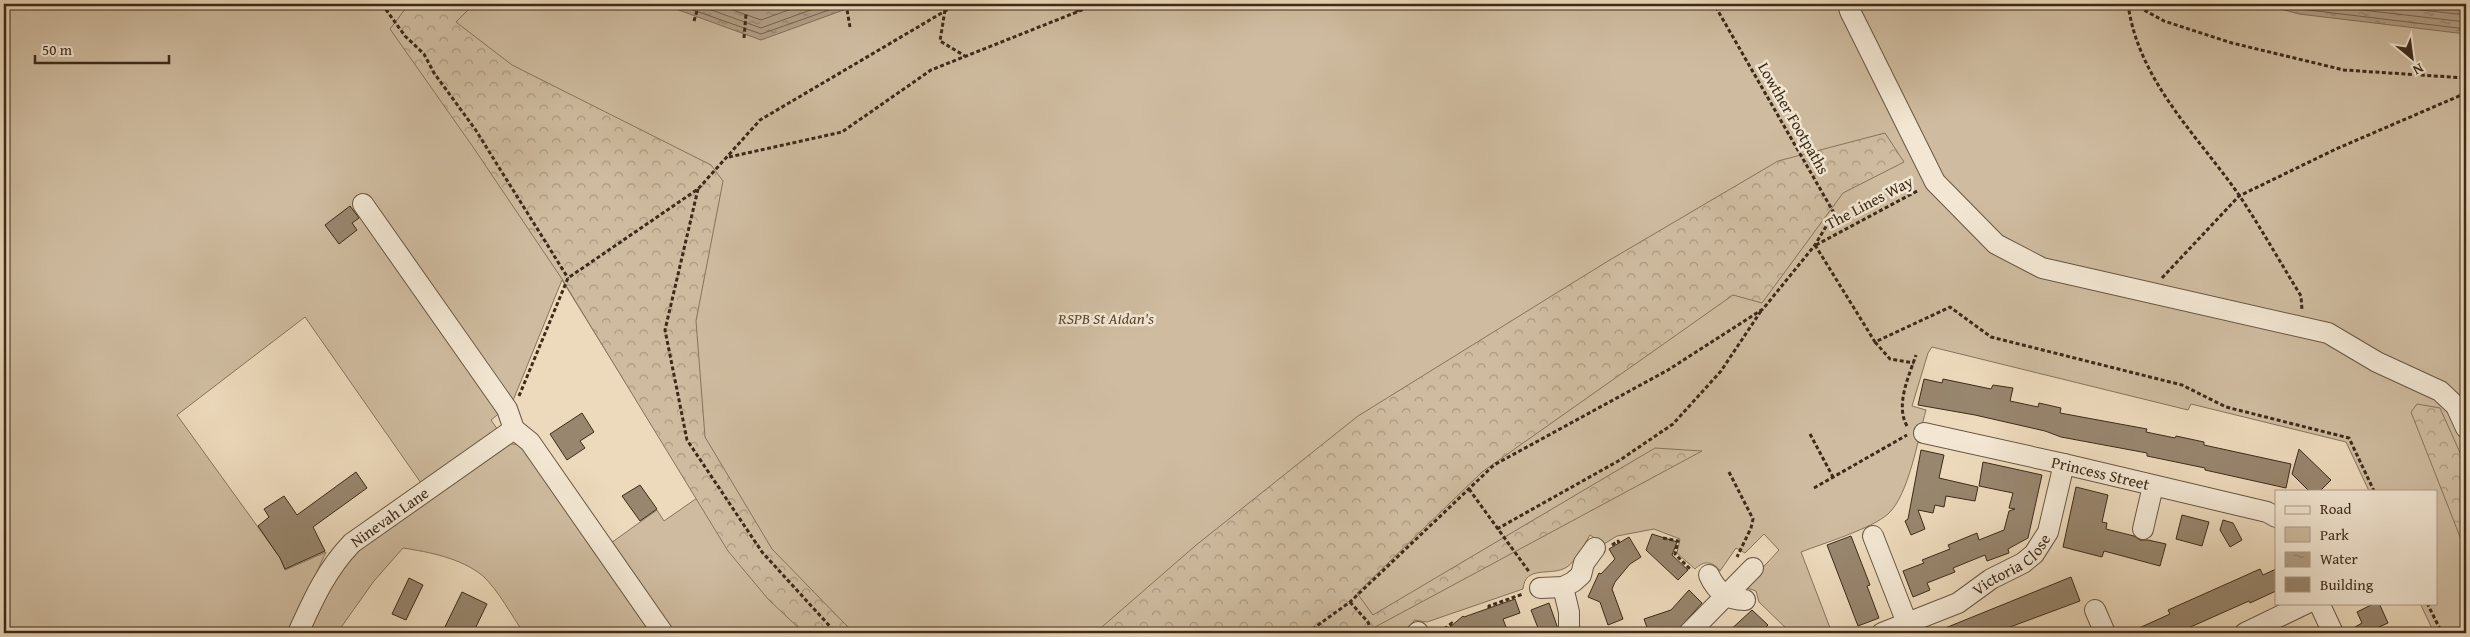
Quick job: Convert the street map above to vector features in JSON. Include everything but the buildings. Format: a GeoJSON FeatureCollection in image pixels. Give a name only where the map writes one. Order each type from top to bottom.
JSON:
{"type":"FeatureCollection","features":[{"type":"Feature","properties":{"kind":"street"},"geometry":{"type":"LineString","coordinates":[[1848,4],[1935,182],[1996,244],[2042,268],[2328,333],[2377,362],[2440,391],[2456,406],[2465,423]]}},
{"type":"Feature","properties":{"kind":"street"},"geometry":{"type":"LineString","coordinates":[[363,204],[507,409],[514,429],[530,442],[663,633]]}},
{"type":"Feature","properties":{"kind":"street","name":"Ninevah Lane"},"geometry":{"type":"LineString","coordinates":[[298,633],[321,582],[335,560],[352,543],[514,429]]}},
{"type":"Feature","properties":{"kind":"street","name":"Princess Street"},"geometry":{"type":"LineString","coordinates":[[1917,433],[2064,464],[2267,512],[2275,516]]}},
{"type":"Feature","properties":{"kind":"street","name":"Victoria Close"},"geometry":{"type":"LineString","coordinates":[[1882,633],[1958,603],[1991,579],[2023,563],[2034,554],[2048,532],[2064,464]]}},
{"type":"Feature","properties":{"kind":"street"},"geometry":{"type":"LineString","coordinates":[[2143,528],[2153,486]]}},
{"type":"Feature","properties":{"kind":"street"},"geometry":{"type":"LineString","coordinates":[[1873,536],[1907,623]]}},
{"type":"Feature","properties":{"kind":"street"},"geometry":{"type":"LineString","coordinates":[[1540,588],[1562,587],[1581,575],[1584,563],[1595,548]]}},
{"type":"Feature","properties":{"kind":"street"},"geometry":{"type":"LineString","coordinates":[[1690,633],[1724,589],[1754,568]]}},
{"type":"Feature","properties":{"kind":"street"},"geometry":{"type":"LineString","coordinates":[[1562,587],[1569,612],[1568,633]]}},
{"type":"Feature","properties":{"kind":"street"},"geometry":{"type":"LineString","coordinates":[[2245,633],[2305,604]]}},
{"type":"Feature","properties":{"kind":"street"},"geometry":{"type":"LineString","coordinates":[[2319,604],[2333,633]]}},
{"type":"Feature","properties":{"kind":"street"},"geometry":{"type":"LineString","coordinates":[[2095,610],[2105,633]]}},
{"type":"Feature","properties":{"kind":"path"},"geometry":{"type":"LineString","coordinates":[[382,4],[405,36],[424,54],[434,73],[475,129],[568,278]]}},
{"type":"Feature","properties":{"kind":"path"},"geometry":{"type":"LineString","coordinates":[[694,21],[698,4]]}},
{"type":"Feature","properties":{"kind":"path"},"geometry":{"type":"LineString","coordinates":[[846,4],[850,27]]}},
{"type":"Feature","properties":{"kind":"path"},"geometry":{"type":"LineString","coordinates":[[517,401],[568,278],[698,189],[760,120],[945,9],[957,4]]}},
{"type":"Feature","properties":{"kind":"path"},"geometry":{"type":"LineString","coordinates":[[1074,4],[1078,12]]}},
{"type":"Feature","properties":{"kind":"path"},"geometry":{"type":"LineString","coordinates":[[728,157],[842,132],[931,70],[1097,4]]}},
{"type":"Feature","properties":{"kind":"path","name":"Lowther Footpaths"},"geometry":{"type":"LineString","coordinates":[[1714,4],[1834,213],[1815,245]]}},
{"type":"Feature","properties":{"kind":"path"},"geometry":{"type":"LineString","coordinates":[[2128,4],[2131,28],[2153,79],[2239,196],[2301,296],[2302,327]]}},
{"type":"Feature","properties":{"kind":"path"},"geometry":{"type":"LineString","coordinates":[[2132,4],[2164,21],[2232,43],[2344,70],[2466,78]]}},
{"type":"Feature","properties":{"kind":"path"},"geometry":{"type":"LineString","coordinates":[[945,9],[940,41],[966,56]]}},
{"type":"Feature","properties":{"kind":"path"},"geometry":{"type":"LineString","coordinates":[[744,38],[746,14]]}},
{"type":"Feature","properties":{"kind":"path"},"geometry":{"type":"LineString","coordinates":[[2148,291],[2239,196],[2336,149],[2466,93]]}},
{"type":"Feature","properties":{"kind":"path","name":"The Lines Way"},"geometry":{"type":"LineString","coordinates":[[1815,245],[1935,182]]}},
{"type":"Feature","properties":{"kind":"path"},"geometry":{"type":"LineString","coordinates":[[698,189],[665,330],[688,440],[762,552],[836,633]]}},
{"type":"Feature","properties":{"kind":"path"},"geometry":{"type":"LineString","coordinates":[[1497,529],[1620,460],[1673,424],[1721,371],[1763,309],[1815,245],[1875,342],[1890,359],[1914,363]]}},
{"type":"Feature","properties":{"kind":"path"},"geometry":{"type":"LineString","coordinates":[[1875,342],[1950,307],[1991,337],[2182,385],[2226,407],[2349,438],[2374,490]]}},
{"type":"Feature","properties":{"kind":"path"},"geometry":{"type":"LineString","coordinates":[[1307,633],[1350,602],[1494,465],[1668,370],[1763,309]]}},
{"type":"Feature","properties":{"kind":"path"},"geometry":{"type":"LineString","coordinates":[[1814,488],[1917,433],[1902,418],[1902,404],[1916,355]]}},
{"type":"Feature","properties":{"kind":"path"},"geometry":{"type":"LineString","coordinates":[[1810,434],[1833,477]]}},
{"type":"Feature","properties":{"kind":"path"},"geometry":{"type":"LineString","coordinates":[[1730,472],[1753,519],[1751,528],[1736,560]]}},
{"type":"Feature","properties":{"kind":"path"},"geometry":{"type":"LineString","coordinates":[[1469,489],[1540,588],[1488,606],[1489,608]]}},
{"type":"Feature","properties":{"kind":"path"},"geometry":{"type":"LineString","coordinates":[[1663,538],[1678,541],[1675,554],[1698,576],[1724,589]]}},
{"type":"Feature","properties":{"kind":"path"},"geometry":{"type":"LineString","coordinates":[[1350,602],[1368,622],[1372,633]]}},
{"type":"Feature","properties":{"kind":"path"},"geometry":{"type":"LineString","coordinates":[[2428,604],[2442,633]]}},
{"type":"Feature","properties":{"kind":"path"},"geometry":{"type":"LineString","coordinates":[[1439,633],[1453,624]]}},
{"type":"Feature","properties":{"kind":"green space","name":"RSPB St Aidan's"},"geometry":{"type":"Polygon","coordinates":[[[4,4],[2466,4],[2466,633],[2434,633],[2420,604],[2438,604],[2438,490],[2369,490],[2346,442],[2191,404],[2188,410],[1932,347],[1928,353],[1912,406],[1926,410],[1907,480],[1902,494],[1895,505],[1888,514],[1870,525],[1801,552],[1832,633],[1791,633],[1759,602],[1756,591],[1745,587],[1779,550],[1764,534],[1745,553],[1736,548],[1720,571],[1714,565],[1708,563],[1702,564],[1695,569],[1677,553],[1680,539],[1654,529],[1617,536],[1604,544],[1590,535],[1577,557],[1567,567],[1561,570],[1540,572],[1529,576],[1525,581],[1523,589],[1427,622],[1414,620],[1410,633],[675,633],[611,543],[657,510],[664,521],[697,498],[562,280],[512,403],[491,420],[498,430],[421,483],[305,317],[177,415],[281,559],[285,570],[326,552],[289,633],[4,633],[4,4]]]}},
{"type":"Feature","properties":{"kind":"green space"},"geometry":{"type":"Polygon","coordinates":[[[409,4],[474,4],[456,22],[512,65],[711,165],[723,181],[696,321],[705,437],[772,549],[856,633],[804,633],[768,599],[728,551],[562,279],[390,29],[409,4]]]}},
{"type":"Feature","properties":{"kind":"green space"},"geometry":{"type":"Polygon","coordinates":[[[1885,133],[1904,162],[1843,193],[1762,303],[1733,295],[1482,472],[1357,593],[1373,615],[1655,448],[1702,451],[1364,633],[1095,633],[1195,546],[1358,416],[1608,261],[1778,161],[1885,133]]]}},
{"type":"Feature","properties":{"kind":"green space"},"geometry":{"type":"Polygon","coordinates":[[[2417,404],[2440,408],[2466,466],[2466,552],[2411,412],[2417,404]]]}},
{"type":"Feature","properties":{"kind":"green space"},"geometry":{"type":"Polygon","coordinates":[[[506,443],[520,445],[561,496],[651,633],[524,633],[505,603],[483,576],[455,560],[403,548],[374,581],[337,633],[304,633],[342,560],[506,443]]]}},
{"type":"Feature","properties":{"kind":"water"},"geometry":{"type":"Polygon","coordinates":[[[662,4],[860,4],[761,40],[662,4]]]}},
{"type":"Feature","properties":{"kind":"water"},"geometry":{"type":"Polygon","coordinates":[[[2262,4],[2466,4],[2466,34],[2299,14],[2262,4]]]}}]}
